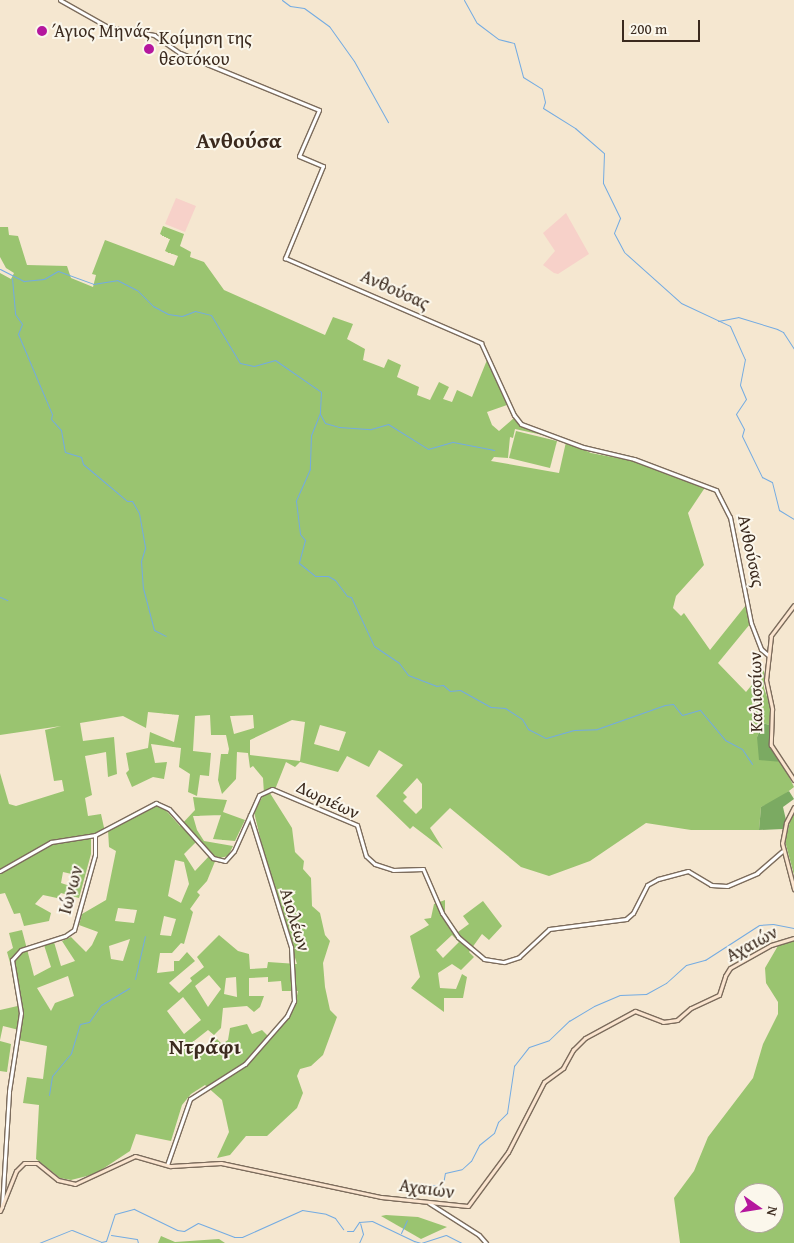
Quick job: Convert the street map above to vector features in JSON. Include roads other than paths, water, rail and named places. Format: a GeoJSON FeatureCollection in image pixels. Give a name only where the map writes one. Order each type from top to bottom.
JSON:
{"type":"FeatureCollection","features":[{"type":"Feature","properties":{"kind":"main road","name":"Καλισσίων"},"geometry":{"type":"LineString","coordinates":[[794,605],[771,636],[766,680],[772,709],[771,745],[794,780]]}},
{"type":"Feature","properties":{"kind":"main road"},"geometry":{"type":"LineString","coordinates":[[794,806],[783,834],[782,851],[794,889]]}},
{"type":"Feature","properties":{"kind":"main road","name":"Αχαιών"},"geometry":{"type":"LineString","coordinates":[[0,1211],[16,1170],[24,1163],[38,1163],[56,1179],[72,1184],[87,1181],[130,1157],[167,1165],[221,1163],[381,1197],[461,1207],[472,1203],[510,1149],[544,1082],[563,1068],[574,1048],[591,1033],[635,1011],[663,1022],[677,1020],[691,1008],[720,996],[724,976],[730,968],[771,945],[794,938]]}},
{"type":"Feature","properties":{"kind":"street","name":"Ανθούσας"},"geometry":{"type":"LineString","coordinates":[[60,0],[106,25],[154,34],[180,53],[319,110],[299,156],[324,166],[285,258],[481,344],[514,416],[521,424],[583,447],[628,457],[716,490],[731,520],[750,623],[761,649],[768,655]]}},
{"type":"Feature","properties":{"kind":"street","name":"Δωριέων"},"geometry":{"type":"LineString","coordinates":[[0,871],[51,842],[95,835],[125,822],[148,805],[158,803],[169,809],[213,858],[223,861],[233,854],[260,793],[270,789],[356,824],[360,829],[370,861],[390,870],[423,869],[440,909],[455,932],[482,958],[499,962],[517,959],[553,928],[626,919],[633,913],[647,885],[658,879],[685,870],[711,885],[724,887],[757,873],[782,851]]}},
{"type":"Feature","properties":{"kind":"street","name":"Αιολέων"},"geometry":{"type":"LineString","coordinates":[[167,1165],[188,1101],[244,1064],[287,1016],[294,1001],[293,953],[250,815]]}},
{"type":"Feature","properties":{"kind":"street","name":"Ιώνων"},"geometry":{"type":"LineString","coordinates":[[2,1207],[9,1091],[21,1013],[12,960],[21,950],[65,936],[74,930],[95,855],[95,835]]}},
{"type":"Feature","properties":{"kind":"street"},"geometry":{"type":"LineString","coordinates":[[429,1203],[477,1234],[486,1243]]}},
{"type":"Feature","properties":{"kind":"waterway"},"geometry":{"type":"LineString","coordinates":[[282,0],[290,6],[304,8],[329,26],[354,61],[388,122]]}},
{"type":"Feature","properties":{"kind":"waterway"},"geometry":{"type":"LineString","coordinates":[[464,0],[477,23],[498,39],[514,43],[523,77],[542,89],[545,102],[543,108],[575,128],[604,153],[603,183],[620,218],[614,233],[624,252],[681,303],[730,326],[745,359],[740,385],[746,399],[736,414],[744,429],[742,436],[762,477],[772,482],[779,510],[794,519]]}},
{"type":"Feature","properties":{"kind":"waterway"},"geometry":{"type":"LineString","coordinates":[[0,269],[24,281],[44,279],[58,271],[93,284],[117,280],[137,290],[153,306],[168,314],[182,316],[195,311],[211,315],[240,363],[254,366],[275,360],[321,392],[320,413],[311,435],[310,469],[296,501],[300,534],[305,540],[299,563],[315,576],[328,576],[335,580],[347,596],[351,597],[374,646],[399,663],[408,675],[436,686],[443,685],[450,691],[460,690],[491,707],[505,708],[522,719],[528,729],[546,738],[574,730],[597,729],[665,705],[673,704],[682,715],[700,710],[725,740],[742,749],[752,764]]}},
{"type":"Feature","properties":{"kind":"waterway"},"geometry":{"type":"LineString","coordinates":[[12,278],[15,314],[22,324],[18,334],[52,414],[51,419],[61,430],[65,452],[81,457],[83,464],[127,501],[132,501],[139,513],[145,548],[141,561],[143,588],[154,630],[166,636]]}},
{"type":"Feature","properties":{"kind":"waterway"},"geometry":{"type":"LineString","coordinates":[[718,321],[738,317],[777,329],[783,332],[794,349]]}},
{"type":"Feature","properties":{"kind":"waterway"},"geometry":{"type":"LineString","coordinates":[[320,414],[325,423],[339,427],[371,429],[388,424],[428,449],[453,442],[494,450]]}},
{"type":"Feature","properties":{"kind":"waterway"},"geometry":{"type":"LineString","coordinates":[[0,597],[7,600]]}},
{"type":"Feature","properties":{"kind":"waterway"},"geometry":{"type":"LineString","coordinates":[[419,1194],[429,1186],[443,1184],[445,1173],[462,1169],[471,1161],[479,1145],[494,1133],[498,1122],[507,1113],[514,1066],[529,1047],[549,1040],[569,1021],[594,1006],[620,995],[646,994],[666,983],[686,965],[705,960],[759,925],[773,924],[794,928]]}},
{"type":"Feature","properties":{"kind":"waterway"},"geometry":{"type":"LineString","coordinates":[[135,979],[145,936]]}},
{"type":"Feature","properties":{"kind":"waterway"},"geometry":{"type":"LineString","coordinates":[[49,1095],[52,1076],[71,1053],[80,1024],[89,1022],[101,1005],[129,988]]}},
{"type":"Feature","properties":{"kind":"waterway"},"geometry":{"type":"LineString","coordinates":[[39,1243],[72,1230],[101,1242],[106,1241],[115,1214],[134,1209],[177,1230],[184,1231],[198,1223],[234,1237],[242,1237],[302,1210],[326,1214],[335,1218],[343,1229]]}},
{"type":"Feature","properties":{"kind":"waterway"},"geometry":{"type":"LineString","coordinates":[[401,1233],[407,1220]]}},
{"type":"Feature","properties":{"kind":"waterway"},"geometry":{"type":"LineString","coordinates":[[347,1231],[353,1231],[359,1222],[372,1221],[421,1243],[446,1235],[462,1243]]}},
{"type":"Feature","properties":{"kind":"waterway"},"geometry":{"type":"LineString","coordinates":[[359,1243],[363,1234],[360,1223]]}},
{"type":"Feature","properties":{"kind":"waterway"},"geometry":{"type":"LineString","coordinates":[[111,1235],[137,1239],[138,1243]]}},
{"type":"Feature","properties":{"kind":"place","name":"Άγιος Μηνάς"},"geometry":{"type":"Point","coordinates":[42,31]}},
{"type":"Feature","properties":{"kind":"place","name":"Κοίμηση της θεοτόκου"},"geometry":{"type":"Point","coordinates":[149,49]}},
{"type":"Feature","properties":{"kind":"district","name":"Ανθούσα"},"geometry":{"type":"Point","coordinates":[239,141]}},
{"type":"Feature","properties":{"kind":"district","name":"Ντράφι"},"geometry":{"type":"Point","coordinates":[205,1047]}}]}
